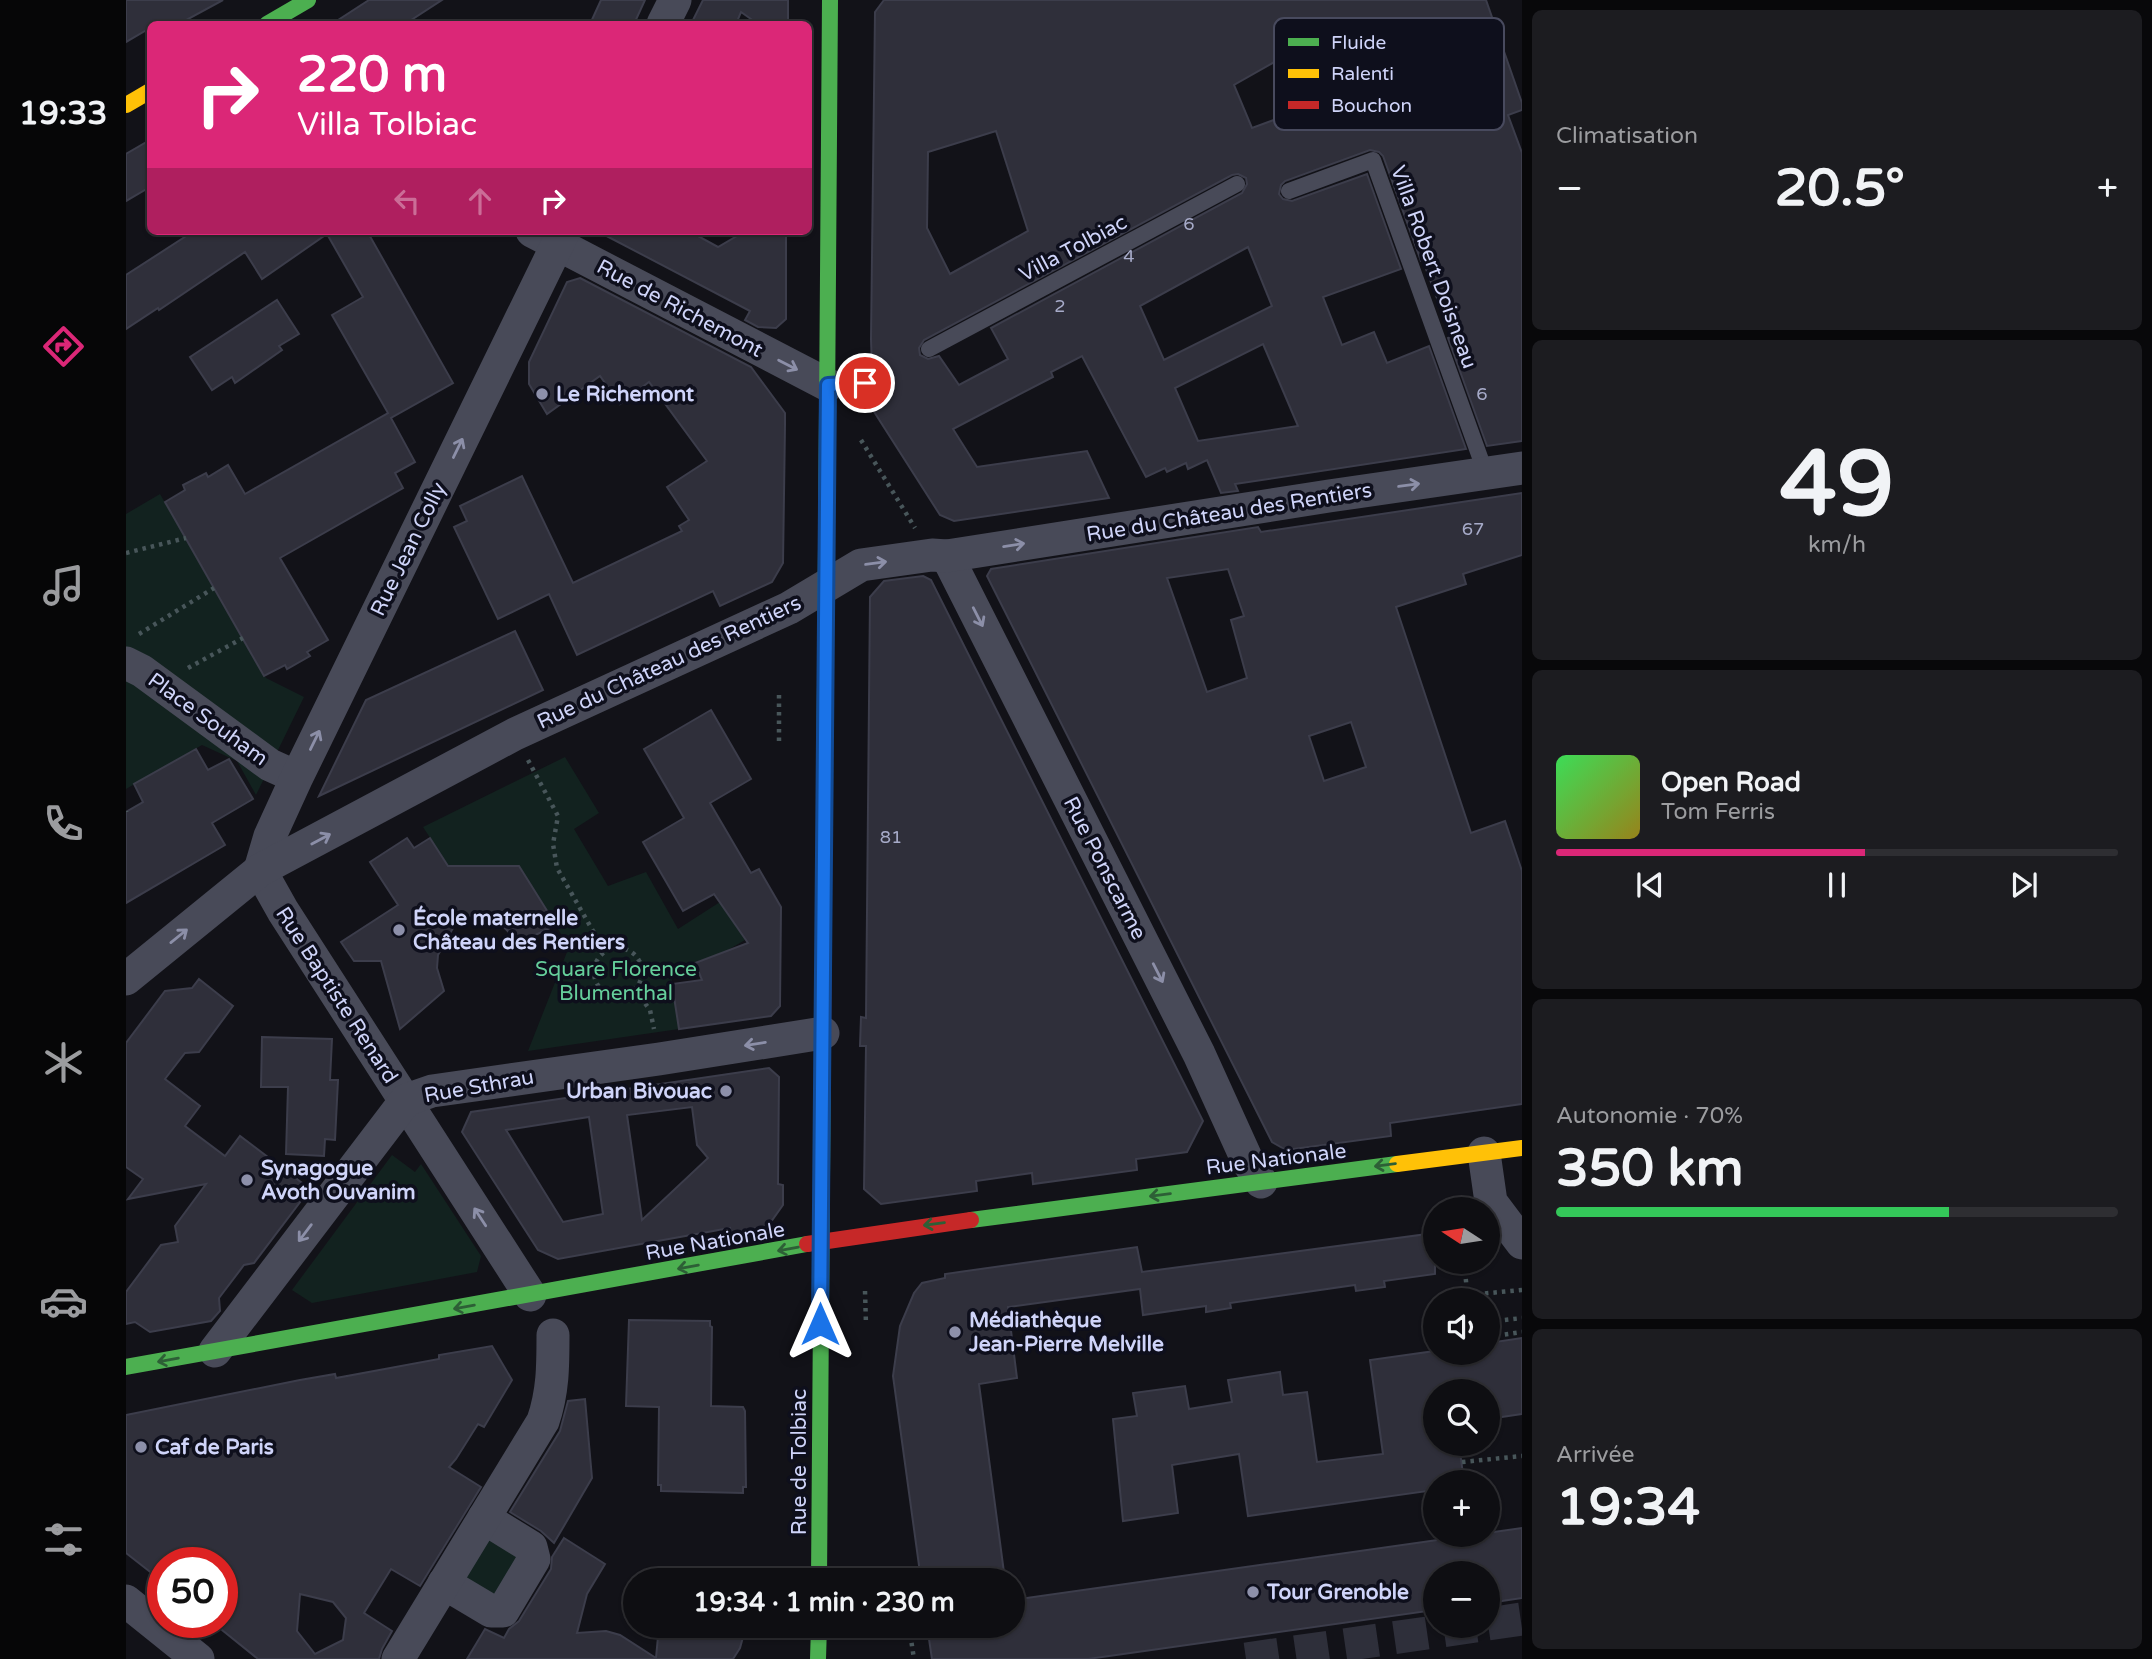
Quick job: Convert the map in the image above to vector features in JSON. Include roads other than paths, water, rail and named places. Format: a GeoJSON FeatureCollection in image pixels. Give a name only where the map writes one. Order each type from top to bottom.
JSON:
{"type":"FeatureCollection","features":[{"type":"Feature","properties":{"kind":"main road","name":"Rue de Tolbiac"},"geometry":{"type":"LineString","coordinates":[[819,1568],[830,0]]}},
{"type":"Feature","properties":{"kind":"main road"},"geometry":{"type":"LineString","coordinates":[[126,105],[147,93]]}},
{"type":"Feature","properties":{"kind":"main road","name":"Rue Nationale"},"geometry":{"type":"LineString","coordinates":[[126,1367],[887,1230],[1522,1148]]}},
{"type":"Feature","properties":{"kind":"main road"},"geometry":{"type":"LineString","coordinates":[[818,1659],[819,1638]]}},
{"type":"Feature","properties":{"kind":"street"},"geometry":{"type":"LineString","coordinates":[[664,21],[675,0]]}},
{"type":"Feature","properties":{"kind":"street","name":"Rue de Richemont"},"geometry":{"type":"LineString","coordinates":[[551,236],[828,385]]}},
{"type":"Feature","properties":{"kind":"street","name":"Rue Jean Colly"},"geometry":{"type":"LineString","coordinates":[[260,870],[270,836],[297,777],[551,236]]}},
{"type":"Feature","properties":{"kind":"street","name":"Rue du Château des Rentiers"},"geometry":{"type":"LineString","coordinates":[[126,979],[260,870],[515,734],[789,608],[861,565],[939,556],[1522,468]]}},
{"type":"Feature","properties":{"kind":"street","name":"Rue Ponscarme"},"geometry":{"type":"LineString","coordinates":[[939,556],[1199,1054],[1248,1162],[1261,1182]]}},
{"type":"Feature","properties":{"kind":"street","name":"Place Souham"},"geometry":{"type":"LineString","coordinates":[[132,649],[142,671],[270,765],[290,774]]}},
{"type":"Feature","properties":{"kind":"street","name":"Rue Baptiste Renard"},"geometry":{"type":"LineString","coordinates":[[260,870],[283,911],[530,1295]]}},
{"type":"Feature","properties":{"kind":"street","name":"Rue Sthrau"},"geometry":{"type":"LineString","coordinates":[[215,1351],[406,1100],[432,1091],[823,1033]]}},
{"type":"Feature","properties":{"kind":"street"},"geometry":{"type":"LineString","coordinates":[[1484,1153],[1491,1202],[1522,1243]]}},
{"type":"Feature","properties":{"kind":"street"},"geometry":{"type":"LineString","coordinates":[[398,1659],[543,1422],[551,1398],[553,1335]]}},
{"type":"Feature","properties":{"kind":"street"},"geometry":{"type":"LineString","coordinates":[[444,1583],[491,1611],[503,1611],[534,1559],[531,1547],[484,1518]]}},
{"type":"Feature","properties":{"kind":"street"},"geometry":{"type":"LineString","coordinates":[[126,1601],[198,1659]]}},
{"type":"Feature","properties":{"kind":"lane","name":"Villa Robert Doisneau"},"geometry":{"type":"LineString","coordinates":[[1289,191],[1373,160],[1486,474]]}},
{"type":"Feature","properties":{"kind":"lane","name":"Villa Tolbiac"},"geometry":{"type":"LineString","coordinates":[[929,349],[1237,184]]}},
{"type":"Feature","properties":{"kind":"lane"},"geometry":{"type":"LineString","coordinates":[[828,385],[865,383],[872,380]]}},
{"type":"Feature","properties":{"kind":"tunnel"},"geometry":{"type":"LineString","coordinates":[[1500,1622],[1522,1619]]}},
{"type":"Feature","properties":{"kind":"tunnel"},"geometry":{"type":"LineString","coordinates":[[1246,1659],[1423,1634]]}},
{"type":"Feature","properties":{"kind":"place","name":"Le Richemont"},"geometry":{"type":"Point","coordinates":[542,394]}},
{"type":"Feature","properties":{"kind":"place","name":"École maternelle Château des Rentiers"},"geometry":{"type":"Point","coordinates":[399,930]}},
{"type":"Feature","properties":{"kind":"place","name":"Urban Bivouac"},"geometry":{"type":"Point","coordinates":[726,1091]}},
{"type":"Feature","properties":{"kind":"place","name":"Synagogue Avoth Ouvanim"},"geometry":{"type":"Point","coordinates":[247,1180]}},
{"type":"Feature","properties":{"kind":"place","name":"Médiathèque Jean-Pierre Melville"},"geometry":{"type":"Point","coordinates":[955,1332]}},
{"type":"Feature","properties":{"kind":"place","name":"Caf de Paris"},"geometry":{"type":"Point","coordinates":[141,1447]}},
{"type":"Feature","properties":{"kind":"place","name":"Tour Grenoble"},"geometry":{"type":"Point","coordinates":[1253,1592]}},
{"type":"Feature","properties":{"kind":"park label","name":"Square Florence Blumenthal"},"geometry":{"type":"Point","coordinates":[616,981]}}]}
